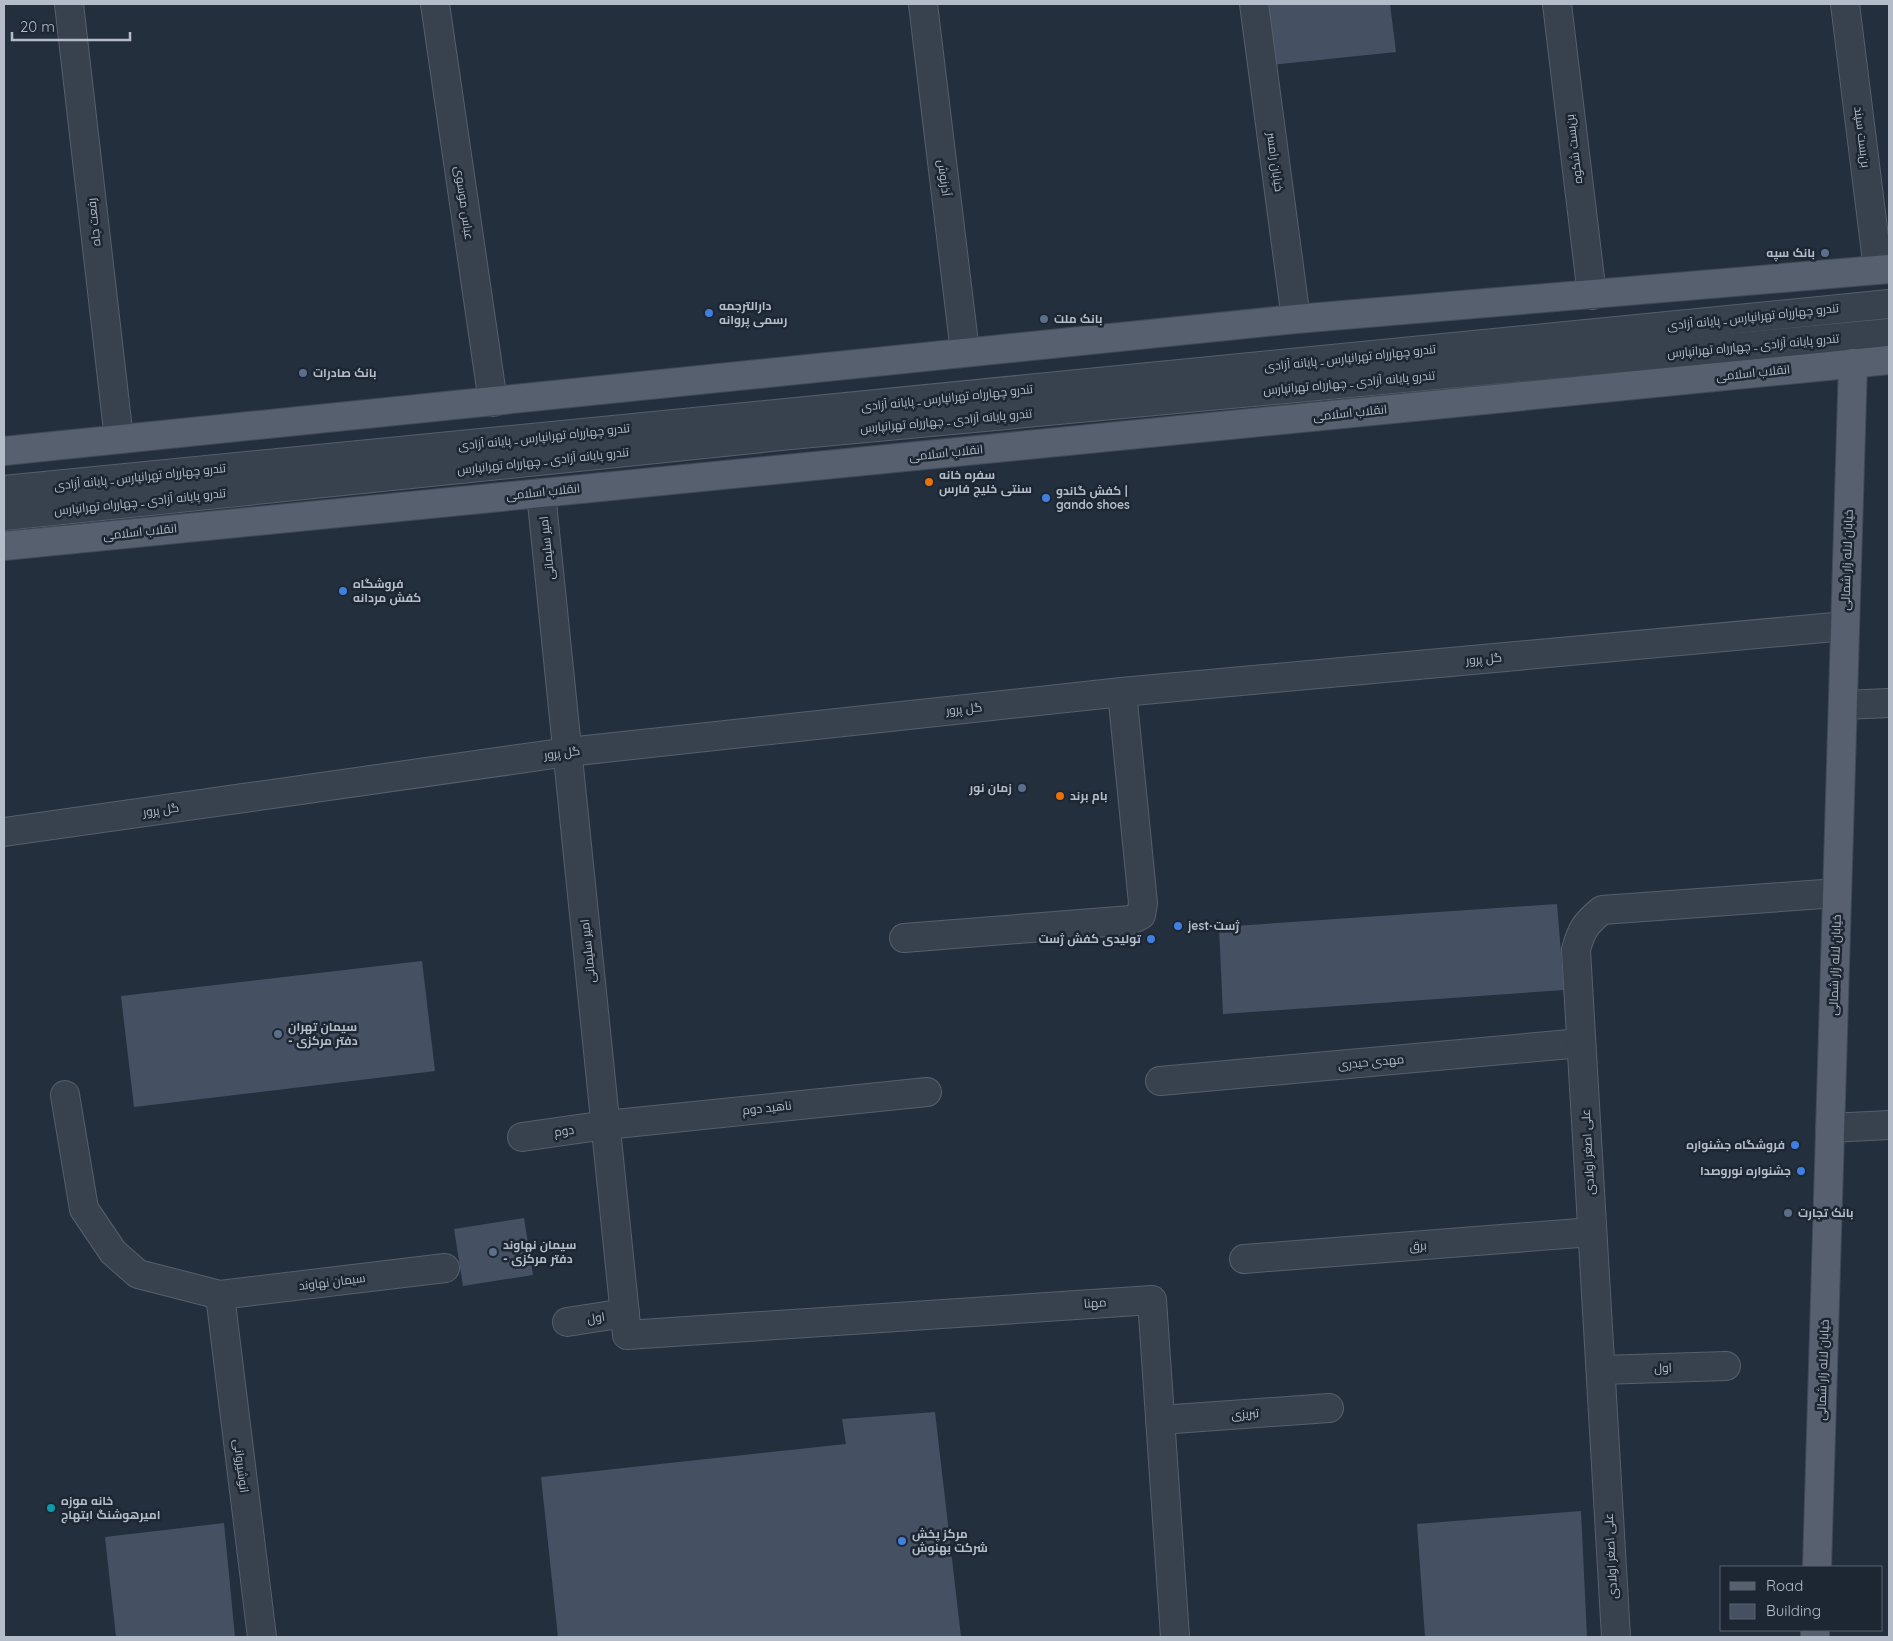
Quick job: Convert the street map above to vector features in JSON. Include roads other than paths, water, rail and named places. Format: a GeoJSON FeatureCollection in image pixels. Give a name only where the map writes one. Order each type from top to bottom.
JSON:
{"type":"FeatureCollection","features":[{"type":"Feature","properties":{"kind":"main road"},"geometry":{"type":"LineString","coordinates":[[4,451],[1296,319],[1884,269]]}},
{"type":"Feature","properties":{"kind":"main road","name":"انقلاب اسلامی"},"geometry":{"type":"LineString","coordinates":[[4,546],[1889,360]]}},
{"type":"Feature","properties":{"kind":"main road","name":"خیابان لاله زار شمالی"},"geometry":{"type":"LineString","coordinates":[[1817,1566],[1853,363]]}},
{"type":"Feature","properties":{"kind":"street","name":"رفعت جاه"},"geometry":{"type":"LineString","coordinates":[[69,4],[118,439]]}},
{"type":"Feature","properties":{"kind":"street","name":"عباس موسوی"},"geometry":{"type":"LineString","coordinates":[[435,4],[493,402]]}},
{"type":"Feature","properties":{"kind":"street","name":"آذرنوش"},"geometry":{"type":"LineString","coordinates":[[923,4],[965,352]]}},
{"type":"Feature","properties":{"kind":"street","name":"خیابان رامسر"},"geometry":{"type":"LineString","coordinates":[[1254,4],[1296,319]]}},
{"type":"Feature","properties":{"kind":"street","name":"بن‌بست شکوه"},"geometry":{"type":"LineString","coordinates":[[1557,4],[1592,295]]}},
{"type":"Feature","properties":{"kind":"street","name":"بن‌بست سپند"},"geometry":{"type":"LineString","coordinates":[[1845,4],[1884,269]]}},
{"type":"Feature","properties":{"kind":"street","name":"تندرو چهارراه تهرانپارس ـ پایانه آزادی"},"geometry":{"type":"LineString","coordinates":[[4,490],[1889,304]]}},
{"type":"Feature","properties":{"kind":"street","name":"تندرو پایانه آزادی ـ چهارراه تهرانپارس"},"geometry":{"type":"LineString","coordinates":[[4,516],[801,434],[1889,333]]}},
{"type":"Feature","properties":{"kind":"street","name":"امیر سلیمانی"},"geometry":{"type":"LineString","coordinates":[[541,493],[627,1335],[701,1330]]}},
{"type":"Feature","properties":{"kind":"street","name":"گل پرور"},"geometry":{"type":"LineString","coordinates":[[4,832],[568,752],[1122,692],[1845,626]]}},
{"type":"Feature","properties":{"kind":"street"},"geometry":{"type":"LineString","coordinates":[[904,938],[1131,920],[1141,915],[1143,903],[1122,692]]}},
{"type":"Feature","properties":{"kind":"street"},"geometry":{"type":"LineString","coordinates":[[1842,705],[1889,703]]}},
{"type":"Feature","properties":{"kind":"street","name":"علی اصغر اولادی"},"geometry":{"type":"LineString","coordinates":[[1616,1637],[1576,950],[1580,935],[1589,921],[1602,910],[1837,893]]}},
{"type":"Feature","properties":{"kind":"street","name":"مهدی حیدری"},"geometry":{"type":"LineString","coordinates":[[1160,1081],[1581,1043]]}},
{"type":"Feature","properties":{"kind":"street","name":"ناهید دوم"},"geometry":{"type":"LineString","coordinates":[[606,1125],[927,1092]]}},
{"type":"Feature","properties":{"kind":"street"},"geometry":{"type":"LineString","coordinates":[[66,1095],[84,1209],[113,1252],[138,1274],[220,1295]]}},
{"type":"Feature","properties":{"kind":"street","name":"دوم"},"geometry":{"type":"LineString","coordinates":[[522,1137],[606,1125]]}},
{"type":"Feature","properties":{"kind":"street"},"geometry":{"type":"LineString","coordinates":[[1830,1128],[1889,1125]]}},
{"type":"Feature","properties":{"kind":"street","name":"برق"},"geometry":{"type":"LineString","coordinates":[[1244,1259],[1592,1232]]}},
{"type":"Feature","properties":{"kind":"street","name":"سیمان نهاوند"},"geometry":{"type":"LineString","coordinates":[[220,1295],[445,1268]]}},
{"type":"Feature","properties":{"kind":"street","name":"انوشیروانی"},"geometry":{"type":"LineString","coordinates":[[220,1295],[262,1637]]}},
{"type":"Feature","properties":{"kind":"street","name":"مهنا"},"geometry":{"type":"LineString","coordinates":[[701,1330],[1152,1300],[1175,1637]]}},
{"type":"Feature","properties":{"kind":"street","name":"اول"},"geometry":{"type":"LineString","coordinates":[[567,1322],[625,1313]]}},
{"type":"Feature","properties":{"kind":"street","name":"اول"},"geometry":{"type":"LineString","coordinates":[[1600,1370],[1726,1366]]}},
{"type":"Feature","properties":{"kind":"street","name":"تبریزی"},"geometry":{"type":"LineString","coordinates":[[1160,1420],[1329,1408]]}},
{"type":"Feature","properties":{"kind":"place","name":"بانک سپه"},"geometry":{"type":"Point","coordinates":[1825,253]}},
{"type":"Feature","properties":{"kind":"place","name":"دارالترجمه رسمی پروانه"},"geometry":{"type":"Point","coordinates":[709,313]}},
{"type":"Feature","properties":{"kind":"place","name":"بانک ملت"},"geometry":{"type":"Point","coordinates":[1044,319]}},
{"type":"Feature","properties":{"kind":"place","name":"بانک صادرات"},"geometry":{"type":"Point","coordinates":[303,373]}},
{"type":"Feature","properties":{"kind":"place","name":"سفره خانه سنتی خلیج فارس"},"geometry":{"type":"Point","coordinates":[929,482]}},
{"type":"Feature","properties":{"kind":"place","name":"کفش گاندو | gando shoes"},"geometry":{"type":"Point","coordinates":[1046,498]}},
{"type":"Feature","properties":{"kind":"place","name":"فروشگاه کفش مردانه"},"geometry":{"type":"Point","coordinates":[343,591]}},
{"type":"Feature","properties":{"kind":"place","name":"زمان نور"},"geometry":{"type":"Point","coordinates":[1022,788]}},
{"type":"Feature","properties":{"kind":"place","name":"بام برند"},"geometry":{"type":"Point","coordinates":[1060,796]}},
{"type":"Feature","properties":{"kind":"place","name":"jest-ژست"},"geometry":{"type":"Point","coordinates":[1178,926]}},
{"type":"Feature","properties":{"kind":"place","name":"تولیدی کفش ژست"},"geometry":{"type":"Point","coordinates":[1151,939]}},
{"type":"Feature","properties":{"kind":"place","name":"سیمان تهران - دفتر مرکزی"},"geometry":{"type":"Point","coordinates":[278,1034]}},
{"type":"Feature","properties":{"kind":"place","name":"فروشگاه جشنواره"},"geometry":{"type":"Point","coordinates":[1795,1145]}},
{"type":"Feature","properties":{"kind":"place","name":"جشنواره نوروصدا"},"geometry":{"type":"Point","coordinates":[1801,1171]}},
{"type":"Feature","properties":{"kind":"place","name":"بانک تجارت"},"geometry":{"type":"Point","coordinates":[1788,1213]}},
{"type":"Feature","properties":{"kind":"place","name":"سیمان نهاوند - دفتر مرکزی"},"geometry":{"type":"Point","coordinates":[493,1252]}},
{"type":"Feature","properties":{"kind":"place","name":"خانه موزه امیرهوشنگ ابتهاج"},"geometry":{"type":"Point","coordinates":[51,1508]}},
{"type":"Feature","properties":{"kind":"place","name":"مرکز پخش شرکت بهنوش"},"geometry":{"type":"Point","coordinates":[902,1541]}}]}
